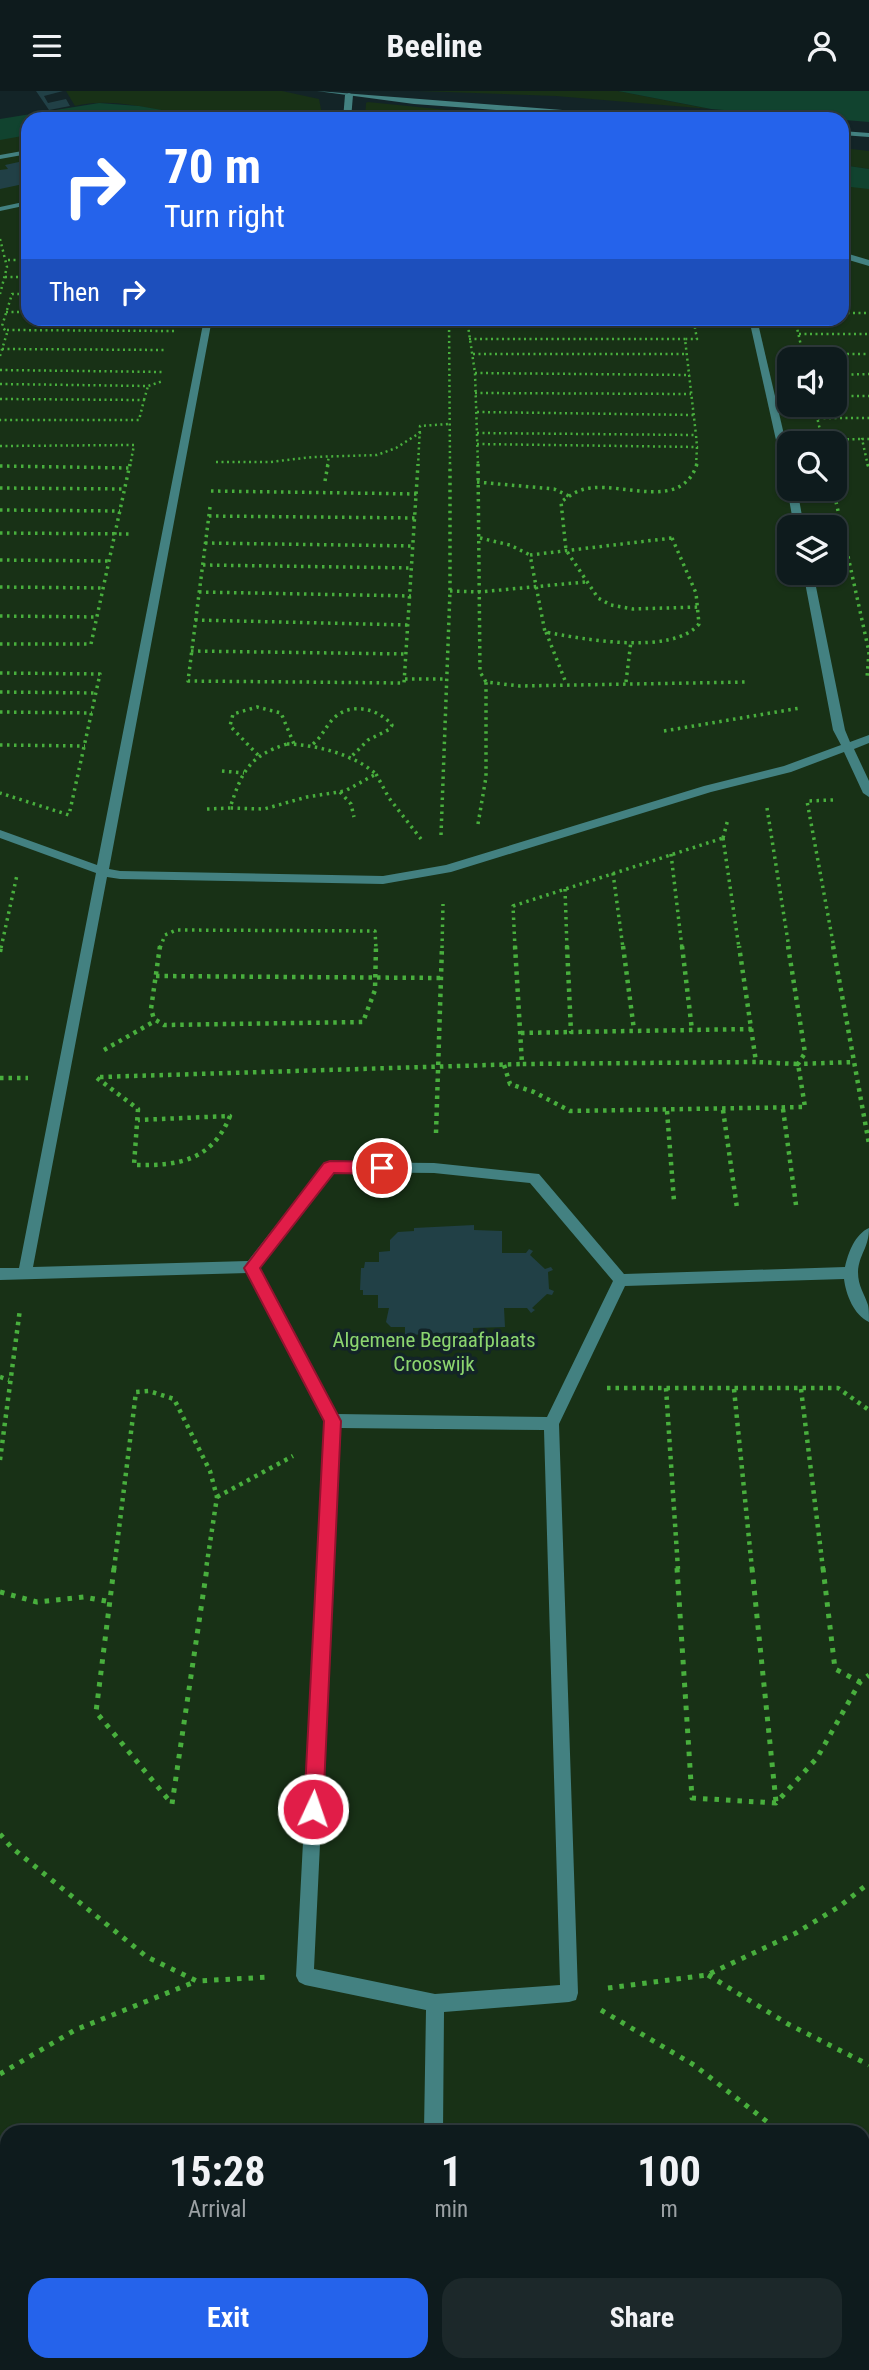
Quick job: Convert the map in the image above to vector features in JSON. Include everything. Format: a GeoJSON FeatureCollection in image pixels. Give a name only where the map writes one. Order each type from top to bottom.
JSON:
{"type":"FeatureCollection","features":[{"type":"Feature","properties":{"kind":"street"},"geometry":{"type":"LineString","coordinates":[[321,91],[564,112]]}},
{"type":"Feature","properties":{"kind":"street"},"geometry":{"type":"LineString","coordinates":[[348,112],[349,95]]}},
{"type":"Feature","properties":{"kind":"street"},"geometry":{"type":"LineString","coordinates":[[849,134],[869,135]]}},
{"type":"Feature","properties":{"kind":"street"},"geometry":{"type":"LineString","coordinates":[[0,157],[21,153]]}},
{"type":"Feature","properties":{"kind":"street"},"geometry":{"type":"LineString","coordinates":[[0,209],[21,204]]}},
{"type":"Feature","properties":{"kind":"street"},"geometry":{"type":"LineString","coordinates":[[849,257],[869,263]]}},
{"type":"Feature","properties":{"kind":"street"},"geometry":{"type":"LineString","coordinates":[[25,1274],[207,326]]}},
{"type":"Feature","properties":{"kind":"street"},"geometry":{"type":"LineString","coordinates":[[755,326],[779,431]]}},
{"type":"Feature","properties":{"kind":"street"},"geometry":{"type":"LineString","coordinates":[[810,585],[839,730],[869,793]]}},
{"type":"Feature","properties":{"kind":"street"},"geometry":{"type":"LineString","coordinates":[[0,834],[104,872],[120,875],[383,880],[447,869],[708,789],[787,769],[869,739]]}},
{"type":"Feature","properties":{"kind":"street"},"geometry":{"type":"LineString","coordinates":[[252,1268],[330,1167],[434,1168],[534,1178],[621,1280]]}},
{"type":"Feature","properties":{"kind":"street"},"geometry":{"type":"LineString","coordinates":[[869,1234],[858,1246],[850,1265],[852,1287],[862,1309],[869,1316]]}},
{"type":"Feature","properties":{"kind":"street"},"geometry":{"type":"LineString","coordinates":[[0,1274],[252,1268]]}},
{"type":"Feature","properties":{"kind":"street"},"geometry":{"type":"LineString","coordinates":[[252,1268],[333,1421],[305,1976],[435,2003],[569,1993],[551,1424],[621,1280]]}},
{"type":"Feature","properties":{"kind":"street"},"geometry":{"type":"LineString","coordinates":[[621,1280],[851,1273]]}},
{"type":"Feature","properties":{"kind":"street"},"geometry":{"type":"LineString","coordinates":[[333,1421],[551,1424]]}},
{"type":"Feature","properties":{"kind":"street"},"geometry":{"type":"LineString","coordinates":[[434,2125],[435,2003]]}},
{"type":"Feature","properties":{"kind":"path"},"geometry":{"type":"LineString","coordinates":[[0,239],[8,260],[0,294]]}},
{"type":"Feature","properties":{"kind":"path"},"geometry":{"type":"LineString","coordinates":[[8,260],[21,260]]}},
{"type":"Feature","properties":{"kind":"path"},"geometry":{"type":"LineString","coordinates":[[5,277],[21,277]]}},
{"type":"Feature","properties":{"kind":"path"},"geometry":{"type":"LineString","coordinates":[[21,294],[12,293],[2,326],[6,330],[180,331]]}},
{"type":"Feature","properties":{"kind":"path"},"geometry":{"type":"LineString","coordinates":[[6,312],[21,312]]}},
{"type":"Feature","properties":{"kind":"path"},"geometry":{"type":"LineString","coordinates":[[849,313],[869,313]]}},
{"type":"Feature","properties":{"kind":"path"},"geometry":{"type":"LineString","coordinates":[[230,809],[235,790],[258,755],[294,744],[312,745],[366,765],[376,773],[390,798],[421,840],[446,842],[441,837],[450,591],[449,326]]}},
{"type":"Feature","properties":{"kind":"path"},"geometry":{"type":"LineString","coordinates":[[434,1168],[440,1067],[443,887],[454,852],[472,843],[479,821],[486,777],[486,682],[480,672],[477,412],[473,354],[468,326]]}},
{"type":"Feature","properties":{"kind":"path"},"geometry":{"type":"LineString","coordinates":[[469,339],[697,339],[695,326]]}},
{"type":"Feature","properties":{"kind":"path"},"geometry":{"type":"LineString","coordinates":[[797,326],[802,347]]}},
{"type":"Feature","properties":{"kind":"path"},"geometry":{"type":"LineString","coordinates":[[0,356],[6,330]]}},
{"type":"Feature","properties":{"kind":"path"},"geometry":{"type":"LineString","coordinates":[[799,334],[869,334]]}},
{"type":"Feature","properties":{"kind":"path"},"geometry":{"type":"LineString","coordinates":[[685,339],[699,459],[689,479],[665,492],[653,494],[598,487],[584,489],[561,502],[566,551],[598,599],[611,605],[633,609],[698,607]]}},
{"type":"Feature","properties":{"kind":"path"},"geometry":{"type":"LineString","coordinates":[[2,349],[175,350]]}},
{"type":"Feature","properties":{"kind":"path"},"geometry":{"type":"LineString","coordinates":[[473,354],[687,354]]}},
{"type":"Feature","properties":{"kind":"path"},"geometry":{"type":"LineString","coordinates":[[847,355],[869,354]]}},
{"type":"Feature","properties":{"kind":"path"},"geometry":{"type":"LineString","coordinates":[[0,370],[169,372],[165,381],[148,386],[0,384]]}},
{"type":"Feature","properties":{"kind":"path"},"geometry":{"type":"LineString","coordinates":[[475,373],[690,375]]}},
{"type":"Feature","properties":{"kind":"path"},"geometry":{"type":"LineString","coordinates":[[847,375],[869,375]]}},
{"type":"Feature","properties":{"kind":"path"},"geometry":{"type":"LineString","coordinates":[[0,420],[139,420],[148,386]]}},
{"type":"Feature","properties":{"kind":"path"},"geometry":{"type":"LineString","coordinates":[[475,393],[691,394]]}},
{"type":"Feature","properties":{"kind":"path"},"geometry":{"type":"LineString","coordinates":[[847,395],[869,396]]}},
{"type":"Feature","properties":{"kind":"path"},"geometry":{"type":"LineString","coordinates":[[0,399],[144,400]]}},
{"type":"Feature","properties":{"kind":"path"},"geometry":{"type":"LineString","coordinates":[[477,412],[694,415]]}},
{"type":"Feature","properties":{"kind":"path"},"geometry":{"type":"LineString","coordinates":[[821,431],[818,418],[869,418]]}},
{"type":"Feature","properties":{"kind":"path"},"geometry":{"type":"LineString","coordinates":[[210,506],[188,681],[404,683],[421,426],[449,424]]}},
{"type":"Feature","properties":{"kind":"path"},"geometry":{"type":"LineString","coordinates":[[205,462],[270,462],[377,455],[396,448],[421,432]]}},
{"type":"Feature","properties":{"kind":"path"},"geometry":{"type":"LineString","coordinates":[[477,433],[696,435]]}},
{"type":"Feature","properties":{"kind":"path"},"geometry":{"type":"LineString","coordinates":[[862,439],[869,465]]}},
{"type":"Feature","properties":{"kind":"path"},"geometry":{"type":"LineString","coordinates":[[847,440],[869,439]]}},
{"type":"Feature","properties":{"kind":"path"},"geometry":{"type":"LineString","coordinates":[[0,446],[134,445],[91,644],[0,644]]}},
{"type":"Feature","properties":{"kind":"path"},"geometry":{"type":"LineString","coordinates":[[477,445],[697,447]]}},
{"type":"Feature","properties":{"kind":"path"},"geometry":{"type":"LineString","coordinates":[[184,446],[203,456],[211,493],[418,494]]}},
{"type":"Feature","properties":{"kind":"path"},"geometry":{"type":"LineString","coordinates":[[325,481],[330,456]]}},
{"type":"Feature","properties":{"kind":"path"},"geometry":{"type":"LineString","coordinates":[[0,466],[129,468]]}},
{"type":"Feature","properties":{"kind":"path"},"geometry":{"type":"LineString","coordinates":[[477,482],[554,489],[569,496]]}},
{"type":"Feature","properties":{"kind":"path"},"geometry":{"type":"LineString","coordinates":[[0,488],[124,489]]}},
{"type":"Feature","properties":{"kind":"path"},"geometry":{"type":"LineString","coordinates":[[0,510],[120,511]]}},
{"type":"Feature","properties":{"kind":"path"},"geometry":{"type":"LineString","coordinates":[[209,516],[416,518]]}},
{"type":"Feature","properties":{"kind":"path"},"geometry":{"type":"LineString","coordinates":[[0,533],[134,534]]}},
{"type":"Feature","properties":{"kind":"path"},"geometry":{"type":"LineString","coordinates":[[480,538],[510,545],[530,555],[673,538],[701,615],[699,627],[687,638],[661,643],[545,632]]}},
{"type":"Feature","properties":{"kind":"path"},"geometry":{"type":"LineString","coordinates":[[205,543],[414,546]]}},
{"type":"Feature","properties":{"kind":"path"},"geometry":{"type":"LineString","coordinates":[[530,555],[545,632],[566,683]]}},
{"type":"Feature","properties":{"kind":"path"},"geometry":{"type":"LineString","coordinates":[[0,560],[109,561]]}},
{"type":"Feature","properties":{"kind":"path"},"geometry":{"type":"LineString","coordinates":[[203,565],[412,568]]}},
{"type":"Feature","properties":{"kind":"path"},"geometry":{"type":"LineString","coordinates":[[450,591],[585,582]]}},
{"type":"Feature","properties":{"kind":"path"},"geometry":{"type":"LineString","coordinates":[[0,587],[104,588]]}},
{"type":"Feature","properties":{"kind":"path"},"geometry":{"type":"LineString","coordinates":[[199,592],[411,596]]}},
{"type":"Feature","properties":{"kind":"path"},"geometry":{"type":"LineString","coordinates":[[0,616],[97,617]]}},
{"type":"Feature","properties":{"kind":"path"},"geometry":{"type":"LineString","coordinates":[[195,620],[408,625]]}},
{"type":"Feature","properties":{"kind":"path"},"geometry":{"type":"LineString","coordinates":[[626,682],[631,641]]}},
{"type":"Feature","properties":{"kind":"path"},"geometry":{"type":"LineString","coordinates":[[191,651],[406,655]]}},
{"type":"Feature","properties":{"kind":"path"},"geometry":{"type":"LineString","coordinates":[[0,673],[100,674],[69,815],[0,793]]}},
{"type":"Feature","properties":{"kind":"path"},"geometry":{"type":"LineString","coordinates":[[405,679],[447,679]]}},
{"type":"Feature","properties":{"kind":"path"},"geometry":{"type":"LineString","coordinates":[[486,682],[520,685],[746,682]]}},
{"type":"Feature","properties":{"kind":"path"},"geometry":{"type":"LineString","coordinates":[[0,692],[96,693]]}},
{"type":"Feature","properties":{"kind":"path"},"geometry":{"type":"LineString","coordinates":[[664,731],[832,702]]}},
{"type":"Feature","properties":{"kind":"path"},"geometry":{"type":"LineString","coordinates":[[258,755],[230,726],[233,714],[266,707],[281,713],[294,744]]}},
{"type":"Feature","properties":{"kind":"path"},"geometry":{"type":"LineString","coordinates":[[312,745],[334,717],[351,709],[372,711],[389,720],[392,725],[390,729],[368,740],[349,759]]}},
{"type":"Feature","properties":{"kind":"path"},"geometry":{"type":"LineString","coordinates":[[0,712],[92,713]]}},
{"type":"Feature","properties":{"kind":"path"},"geometry":{"type":"LineString","coordinates":[[0,745],[85,746]]}},
{"type":"Feature","properties":{"kind":"path"},"geometry":{"type":"LineString","coordinates":[[222,771],[244,773]]}},
{"type":"Feature","properties":{"kind":"path"},"geometry":{"type":"LineString","coordinates":[[207,809],[264,809],[307,797],[340,792],[376,773]]}},
{"type":"Feature","properties":{"kind":"path"},"geometry":{"type":"LineString","coordinates":[[340,792],[351,804],[354,817]]}},
{"type":"Feature","properties":{"kind":"path"},"geometry":{"type":"LineString","coordinates":[[844,800],[807,801],[869,1144]]}},
{"type":"Feature","properties":{"kind":"path"},"geometry":{"type":"LineString","coordinates":[[504,1065],[510,1084],[534,1092],[570,1111],[805,1107],[798,1065],[805,1053],[766,806]]}},
{"type":"Feature","properties":{"kind":"path"},"geometry":{"type":"LineString","coordinates":[[728,817],[723,838],[756,1062]]}},
{"type":"Feature","properties":{"kind":"path"},"geometry":{"type":"LineString","coordinates":[[522,1064],[513,906],[723,838]]}},
{"type":"Feature","properties":{"kind":"path"},"geometry":{"type":"LineString","coordinates":[[671,854],[692,1030]]}},
{"type":"Feature","properties":{"kind":"path"},"geometry":{"type":"LineString","coordinates":[[0,952],[18,871],[9,868]]}},
{"type":"Feature","properties":{"kind":"path"},"geometry":{"type":"LineString","coordinates":[[613,873],[634,1030]]}},
{"type":"Feature","properties":{"kind":"path"},"geometry":{"type":"LineString","coordinates":[[565,888],[570,1032]]}},
{"type":"Feature","properties":{"kind":"path"},"geometry":{"type":"LineString","coordinates":[[176,930],[375,931],[377,979],[367,1016],[355,1024],[164,1025],[155,1021],[151,1013],[163,939],[176,930]]}},
{"type":"Feature","properties":{"kind":"path"},"geometry":{"type":"LineString","coordinates":[[156,976],[442,978]]}},
{"type":"Feature","properties":{"kind":"path"},"geometry":{"type":"LineString","coordinates":[[63,1079],[100,1052],[155,1021]]}},
{"type":"Feature","properties":{"kind":"path"},"geometry":{"type":"LineString","coordinates":[[521,1033],[752,1030]]}},
{"type":"Feature","properties":{"kind":"path"},"geometry":{"type":"LineString","coordinates":[[0,1078],[63,1079],[522,1064],[756,1062],[798,1065],[854,1062]]}},
{"type":"Feature","properties":{"kind":"path"},"geometry":{"type":"LineString","coordinates":[[96,1078],[138,1109],[134,1165],[180,1164],[199,1156],[226,1132],[230,1116],[138,1120]]}},
{"type":"Feature","properties":{"kind":"path"},"geometry":{"type":"LineString","coordinates":[[783,1109],[796,1205]]}},
{"type":"Feature","properties":{"kind":"path"},"geometry":{"type":"LineString","coordinates":[[723,1110],[737,1208]]}},
{"type":"Feature","properties":{"kind":"path"},"geometry":{"type":"LineString","coordinates":[[667,1111],[674,1201]]}},
{"type":"Feature","properties":{"kind":"path"},"geometry":{"type":"LineString","coordinates":[[0,1460],[25,1274]]}},
{"type":"Feature","properties":{"kind":"path"},"geometry":{"type":"LineString","coordinates":[[0,1377],[9,1380]]}},
{"type":"Feature","properties":{"kind":"path"},"geometry":{"type":"LineString","coordinates":[[568,1388],[838,1388],[869,1410]]}},
{"type":"Feature","properties":{"kind":"path"},"geometry":{"type":"LineString","coordinates":[[666,1388],[692,1798],[776,1803]]}},
{"type":"Feature","properties":{"kind":"path"},"geometry":{"type":"LineString","coordinates":[[734,1389],[776,1803]]}},
{"type":"Feature","properties":{"kind":"path"},"geometry":{"type":"LineString","coordinates":[[801,1389],[835,1669],[860,1682]]}},
{"type":"Feature","properties":{"kind":"path"},"geometry":{"type":"LineString","coordinates":[[149,1391],[174,1399],[210,1471],[217,1497],[172,1804],[96,1712],[111,1602],[136,1392],[149,1391]]}},
{"type":"Feature","properties":{"kind":"path"},"geometry":{"type":"LineString","coordinates":[[217,1497],[299,1452],[333,1421]]}},
{"type":"Feature","properties":{"kind":"path"},"geometry":{"type":"LineString","coordinates":[[0,1592],[37,1602],[84,1597],[111,1602]]}},
{"type":"Feature","properties":{"kind":"path"},"geometry":{"type":"LineString","coordinates":[[776,1803],[817,1758],[860,1682],[869,1675]]}},
{"type":"Feature","properties":{"kind":"path"},"geometry":{"type":"LineString","coordinates":[[0,1834],[10,1847],[147,1957],[197,1981]]}},
{"type":"Feature","properties":{"kind":"path"},"geometry":{"type":"LineString","coordinates":[[569,1993],[707,1975],[796,1933],[840,1906],[869,1882]]}},
{"type":"Feature","properties":{"kind":"path"},"geometry":{"type":"LineString","coordinates":[[707,1975],[788,2024],[869,2064]]}},
{"type":"Feature","properties":{"kind":"path"},"geometry":{"type":"LineString","coordinates":[[0,2074],[75,2030],[197,1981],[305,1976]]}},
{"type":"Feature","properties":{"kind":"path"},"geometry":{"type":"LineString","coordinates":[[569,1993],[638,2028],[742,2098],[772,2125]]}},
{"type":"Feature","properties":{"kind":"green space"},"geometry":{"type":"Polygon","coordinates":[[[66,91],[282,91],[319,99],[322,112],[170,112],[110,103],[75,106],[66,91]]]}},
{"type":"Feature","properties":{"kind":"green space"},"geometry":{"type":"Polygon","coordinates":[[[418,91],[618,91],[710,109],[556,96],[418,91]]]}},
{"type":"Feature","properties":{"kind":"green space"},"geometry":{"type":"Polygon","coordinates":[[[368,102],[467,112],[365,112],[368,102]]]}},
{"type":"Feature","properties":{"kind":"green space","name":"Algemene Begraafplaats Crooswijk"},"geometry":{"type":"Polygon","coordinates":[[[21,125],[21,326],[849,326],[849,172],[869,173],[869,2125],[0,2125],[0,129],[21,125]]]}},
{"type":"Feature","properties":{"kind":"green space"},"geometry":{"type":"Polygon","coordinates":[[[849,149],[869,151],[869,169],[849,166],[849,149]]]}},
{"type":"Feature","properties":{"kind":"shaded area"},"geometry":{"type":"Polygon","coordinates":[[[618,91],[869,91],[869,122],[849,120],[849,112],[747,112],[711,109],[618,91]]]}},
{"type":"Feature","properties":{"kind":"shaded area"},"geometry":{"type":"Polygon","coordinates":[[[99,103],[173,112],[43,112],[99,103]]]}},
{"type":"Feature","properties":{"kind":"shaded area"},"geometry":{"type":"Polygon","coordinates":[[[21,116],[21,136],[0,140],[0,119],[21,116]]]}},
{"type":"Feature","properties":{"kind":"shaded area"},"geometry":{"type":"Polygon","coordinates":[[[849,166],[869,169],[869,189],[849,187],[849,166]]]}},
{"type":"Feature","properties":{"kind":"building"},"geometry":{"type":"Polygon","coordinates":[[[36,91],[63,91],[44,96],[48,103],[66,99],[70,106],[49,110],[36,91]]]}},
{"type":"Feature","properties":{"kind":"building"},"geometry":{"type":"Polygon","coordinates":[[[21,162],[21,184],[0,189],[0,170],[8,169],[5,165],[21,162]]]}},
{"type":"Feature","properties":{"kind":"building"},"geometry":{"type":"Polygon","coordinates":[[[474,1225],[474,1230],[502,1231],[502,1253],[526,1253],[529,1249],[533,1251],[530,1255],[545,1269],[551,1267],[553,1270],[548,1272],[549,1289],[554,1291],[552,1295],[547,1294],[532,1308],[535,1310],[531,1313],[527,1308],[504,1308],[505,1327],[473,1328],[473,1333],[405,1335],[405,1327],[391,1327],[386,1322],[389,1308],[378,1308],[378,1295],[363,1295],[363,1290],[360,1290],[361,1268],[364,1268],[365,1262],[379,1262],[379,1252],[390,1251],[390,1240],[398,1232],[414,1231],[414,1228],[474,1225]]]}},
{"type":"Feature","properties":{"kind":"route"},"geometry":{"type":"LineString","coordinates":[[313,1809],[333,1421],[252,1268],[330,1167],[382,1168]]}}]}
